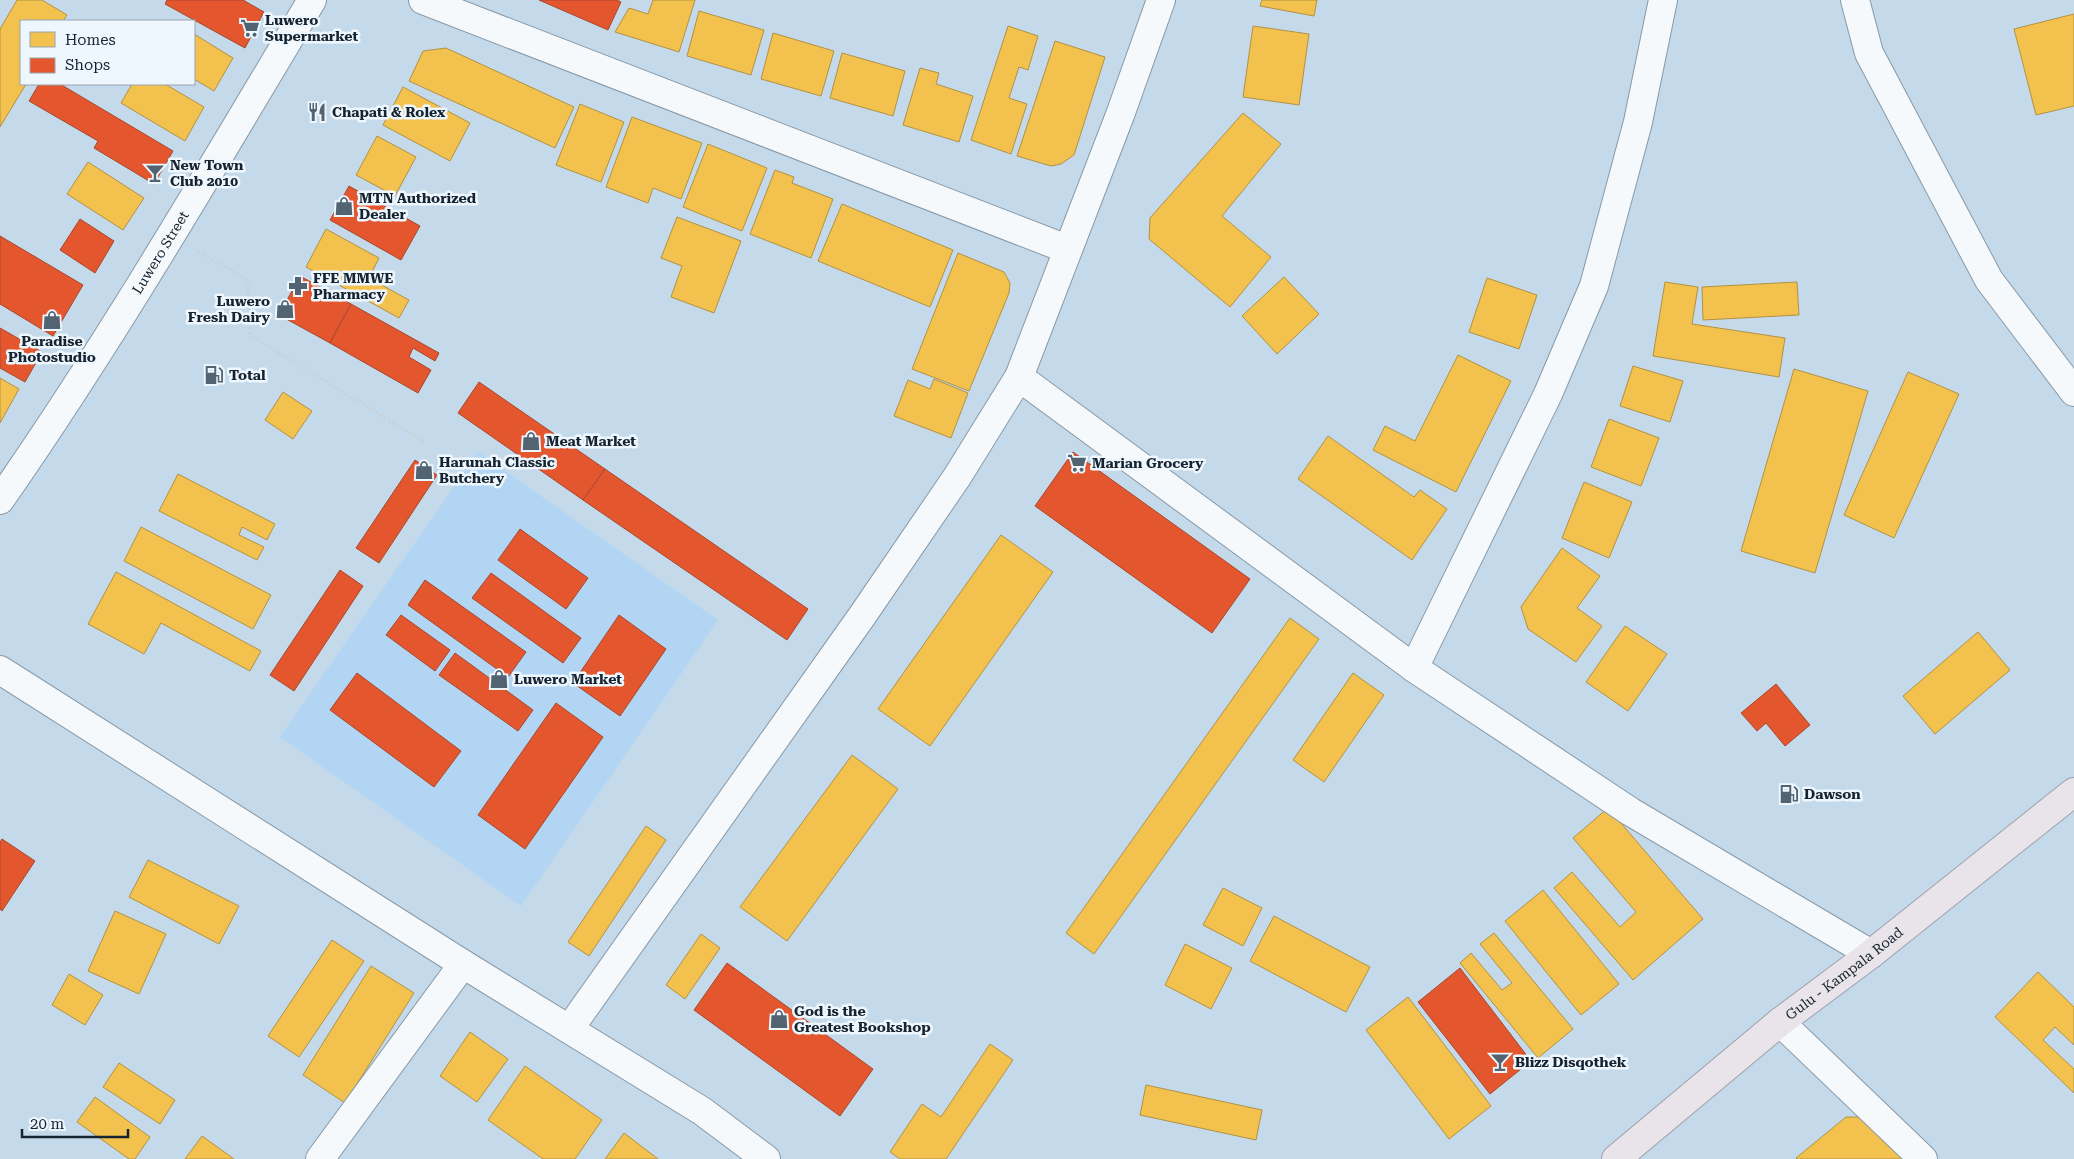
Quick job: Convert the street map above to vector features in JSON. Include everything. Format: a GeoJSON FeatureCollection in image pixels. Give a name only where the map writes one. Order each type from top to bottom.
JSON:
{"type":"FeatureCollection","features":[{"type":"Feature","properties":{"kind":"main road","name":"Gulu - Kampala Road"},"geometry":{"type":"LineString","coordinates":[[1616,1159],[1780,1022],[1871,954],[2074,792]]}},
{"type":"Feature","properties":{"kind":"street","name":"Luwero Street"},"geometry":{"type":"LineString","coordinates":[[0,500],[41,441],[172,236],[312,0]]}},
{"type":"Feature","properties":{"kind":"street"},"geometry":{"type":"LineString","coordinates":[[422,0],[1067,249]]}},
{"type":"Feature","properties":{"kind":"street"},"geometry":{"type":"LineString","coordinates":[[570,1028],[862,616],[957,477],[1019,377],[1120,115],[1161,0]]}},
{"type":"Feature","properties":{"kind":"street"},"geometry":{"type":"LineString","coordinates":[[1414,668],[1548,394],[1594,286],[1638,122],[1663,0]]}},
{"type":"Feature","properties":{"kind":"street"},"geometry":{"type":"LineString","coordinates":[[1854,0],[1869,53],[1989,280],[2074,392]]}},
{"type":"Feature","properties":{"kind":"street"},"geometry":{"type":"LineString","coordinates":[[1019,377],[1414,668],[1630,812],[1871,954]]}},
{"type":"Feature","properties":{"kind":"street"},"geometry":{"type":"LineString","coordinates":[[0,670],[463,964],[570,1028],[702,1111],[766,1159]]}},
{"type":"Feature","properties":{"kind":"street"},"geometry":{"type":"LineString","coordinates":[[320,1159],[463,964]]}},
{"type":"Feature","properties":{"kind":"street"},"geometry":{"type":"LineString","coordinates":[[1780,1022],[1923,1159]]}},
{"type":"Feature","properties":{"kind":"path"},"geometry":{"type":"LineString","coordinates":[[172,236],[248,280],[250,335],[426,443]]}},
{"type":"Feature","properties":{"kind":"shaded area","name":"Luwero Market"},"geometry":{"type":"Polygon","coordinates":[[[478,452],[718,620],[521,906],[280,737],[478,452]]]}},
{"type":"Feature","properties":{"kind":"building: Homes"},"geometry":{"type":"Polygon","coordinates":[[[17,0],[42,0],[67,15],[64,20],[20,20],[20,85],[25,85],[0,127],[0,29],[17,0]]]}},
{"type":"Feature","properties":{"kind":"building: Homes"},"geometry":{"type":"Polygon","coordinates":[[[653,0],[695,0],[679,52],[615,32],[629,8],[648,14],[653,0]]]}},
{"type":"Feature","properties":{"kind":"building: Homes"},"geometry":{"type":"Polygon","coordinates":[[[1262,0],[1317,0],[1314,16],[1260,6],[1262,0]]]}},
{"type":"Feature","properties":{"kind":"building: Homes"},"geometry":{"type":"Polygon","coordinates":[[[699,11],[764,30],[751,75],[687,56],[699,11]]]}},
{"type":"Feature","properties":{"kind":"building: Homes"},"geometry":{"type":"Polygon","coordinates":[[[2074,14],[2074,106],[2036,115],[2014,29],[2074,14]]]}},
{"type":"Feature","properties":{"kind":"building: Homes"},"geometry":{"type":"Polygon","coordinates":[[[1008,26],[1038,36],[1028,70],[1019,67],[1009,98],[1027,104],[1011,154],[971,140],[1008,26]]]}},
{"type":"Feature","properties":{"kind":"building: Homes"},"geometry":{"type":"Polygon","coordinates":[[[1253,26],[1309,34],[1299,105],[1243,97],[1253,26]]]}},
{"type":"Feature","properties":{"kind":"building: Homes"},"geometry":{"type":"Polygon","coordinates":[[[773,33],[834,51],[821,96],[761,79],[773,33]]]}},
{"type":"Feature","properties":{"kind":"building: Homes"},"geometry":{"type":"Polygon","coordinates":[[[195,35],[233,58],[214,91],[195,80],[195,35]]]}},
{"type":"Feature","properties":{"kind":"building: Homes"},"geometry":{"type":"Polygon","coordinates":[[[1055,41],[1105,57],[1074,155],[1061,164],[1051,166],[1017,156],[1055,41]]]}},
{"type":"Feature","properties":{"kind":"building: Homes"},"geometry":{"type":"Polygon","coordinates":[[[446,48],[574,107],[555,148],[409,81],[423,51],[446,48]]]}},
{"type":"Feature","properties":{"kind":"building: Homes"},"geometry":{"type":"Polygon","coordinates":[[[842,53],[905,71],[893,116],[830,98],[842,53]]]}},
{"type":"Feature","properties":{"kind":"building: Homes"},"geometry":{"type":"Polygon","coordinates":[[[920,68],[939,73],[936,84],[973,96],[959,142],[903,125],[920,68]]]}},
{"type":"Feature","properties":{"kind":"building: Homes"},"geometry":{"type":"Polygon","coordinates":[[[131,85],[167,85],[204,107],[185,141],[121,103],[131,85]]]}},
{"type":"Feature","properties":{"kind":"building: Homes"},"geometry":{"type":"Polygon","coordinates":[[[403,87],[470,123],[450,161],[383,125],[403,87]]]}},
{"type":"Feature","properties":{"kind":"building: Homes"},"geometry":{"type":"Polygon","coordinates":[[[580,104],[624,122],[601,182],[556,165],[580,104]]]}},
{"type":"Feature","properties":{"kind":"building: Homes"},"geometry":{"type":"Polygon","coordinates":[[[1243,113],[1281,144],[1222,216],[1271,257],[1230,307],[1149,239],[1150,218],[1243,113]]]}},
{"type":"Feature","properties":{"kind":"building: Homes"},"geometry":{"type":"Polygon","coordinates":[[[632,117],[702,143],[681,199],[653,188],[648,203],[606,187],[632,117]]]}},
{"type":"Feature","properties":{"kind":"building: Homes"},"geometry":{"type":"Polygon","coordinates":[[[377,136],[416,157],[395,196],[356,175],[377,136]]]}},
{"type":"Feature","properties":{"kind":"building: Homes"},"geometry":{"type":"Polygon","coordinates":[[[708,144],[767,168],[742,231],[683,207],[708,144]]]}},
{"type":"Feature","properties":{"kind":"building: Homes"},"geometry":{"type":"Polygon","coordinates":[[[88,162],[144,198],[123,230],[67,194],[88,162]]]}},
{"type":"Feature","properties":{"kind":"building: Homes"},"geometry":{"type":"Polygon","coordinates":[[[775,170],[794,177],[792,183],[833,199],[811,258],[750,234],[775,170]]]}},
{"type":"Feature","properties":{"kind":"building: Homes"},"geometry":{"type":"Polygon","coordinates":[[[842,204],[953,250],[930,307],[818,261],[842,204]]]}},
{"type":"Feature","properties":{"kind":"building: Homes"},"geometry":{"type":"Polygon","coordinates":[[[677,217],[741,241],[714,313],[671,297],[682,266],[661,258],[677,217]]]}},
{"type":"Feature","properties":{"kind":"building: Homes"},"geometry":{"type":"Polygon","coordinates":[[[326,229],[379,258],[369,278],[409,300],[399,318],[306,267],[326,229]]]}},
{"type":"Feature","properties":{"kind":"building: Homes"},"geometry":{"type":"Polygon","coordinates":[[[958,253],[1004,272],[1010,283],[1009,293],[969,391],[912,369],[958,253]]]}},
{"type":"Feature","properties":{"kind":"building: Homes"},"geometry":{"type":"Polygon","coordinates":[[[1284,277],[1319,314],[1277,354],[1242,316],[1284,277]]]}},
{"type":"Feature","properties":{"kind":"building: Homes"},"geometry":{"type":"Polygon","coordinates":[[[1487,278],[1537,295],[1519,349],[1469,332],[1487,278]]]}},
{"type":"Feature","properties":{"kind":"building: Homes"},"geometry":{"type":"Polygon","coordinates":[[[1665,282],[1698,287],[1692,324],[1785,338],[1779,377],[1653,356],[1665,282]]]}},
{"type":"Feature","properties":{"kind":"building: Homes"},"geometry":{"type":"Polygon","coordinates":[[[1797,282],[1799,315],[1703,320],[1702,287],[1797,282]]]}},
{"type":"Feature","properties":{"kind":"building: Homes"},"geometry":{"type":"Polygon","coordinates":[[[1458,355],[1511,381],[1456,492],[1373,450],[1385,426],[1415,441],[1458,355]]]}},
{"type":"Feature","properties":{"kind":"building: Homes"},"geometry":{"type":"Polygon","coordinates":[[[1633,366],[1683,381],[1670,422],[1620,406],[1633,366]]]}},
{"type":"Feature","properties":{"kind":"building: Homes"},"geometry":{"type":"Polygon","coordinates":[[[1794,369],[1868,391],[1815,573],[1741,551],[1794,369]]]}},
{"type":"Feature","properties":{"kind":"building: Homes"},"geometry":{"type":"Polygon","coordinates":[[[1908,372],[1959,394],[1894,538],[1844,515],[1908,372]]]}},
{"type":"Feature","properties":{"kind":"building: Homes"},"geometry":{"type":"Polygon","coordinates":[[[0,378],[19,389],[0,423],[0,378]]]}},
{"type":"Feature","properties":{"kind":"building: Homes"},"geometry":{"type":"Polygon","coordinates":[[[934,379],[968,393],[951,438],[894,416],[908,380],[930,389],[934,379]]]}},
{"type":"Feature","properties":{"kind":"building: Homes"},"geometry":{"type":"Polygon","coordinates":[[[283,392],[312,411],[293,439],[265,420],[283,392]]]}},
{"type":"Feature","properties":{"kind":"building: Homes"},"geometry":{"type":"Polygon","coordinates":[[[1609,419],[1659,438],[1641,486],[1591,467],[1609,419]]]}},
{"type":"Feature","properties":{"kind":"building: Homes"},"geometry":{"type":"Polygon","coordinates":[[[1328,436],[1414,497],[1420,490],[1447,509],[1412,560],[1298,479],[1328,436]]]}},
{"type":"Feature","properties":{"kind":"building: Homes"},"geometry":{"type":"Polygon","coordinates":[[[178,474],[275,524],[267,540],[242,527],[239,535],[264,547],[257,560],[159,511],[178,474]]]}},
{"type":"Feature","properties":{"kind":"building: Homes"},"geometry":{"type":"Polygon","coordinates":[[[1584,482],[1632,502],[1609,558],[1562,538],[1584,482]]]}},
{"type":"Feature","properties":{"kind":"building: Homes"},"geometry":{"type":"Polygon","coordinates":[[[141,527],[271,595],[253,629],[124,561],[141,527]]]}},
{"type":"Feature","properties":{"kind":"building: Homes"},"geometry":{"type":"Polygon","coordinates":[[[1001,535],[1053,572],[930,746],[878,709],[1001,535]]]}},
{"type":"Feature","properties":{"kind":"building: Homes"},"geometry":{"type":"Polygon","coordinates":[[[1562,548],[1600,576],[1577,608],[1602,626],[1576,662],[1528,629],[1521,607],[1562,548]]]}},
{"type":"Feature","properties":{"kind":"building: Homes"},"geometry":{"type":"Polygon","coordinates":[[[116,572],[261,651],[250,671],[161,623],[144,654],[88,624],[116,572]]]}},
{"type":"Feature","properties":{"kind":"building: Homes"},"geometry":{"type":"Polygon","coordinates":[[[1290,618],[1319,639],[1094,954],[1066,933],[1290,618]]]}},
{"type":"Feature","properties":{"kind":"building: Homes"},"geometry":{"type":"Polygon","coordinates":[[[1625,626],[1667,654],[1628,711],[1586,682],[1625,626]]]}},
{"type":"Feature","properties":{"kind":"building: Homes"},"geometry":{"type":"Polygon","coordinates":[[[1978,632],[2010,670],[1935,734],[1903,696],[1978,632]]]}},
{"type":"Feature","properties":{"kind":"building: Homes"},"geometry":{"type":"Polygon","coordinates":[[[1353,673],[1384,695],[1324,782],[1293,760],[1353,673]]]}},
{"type":"Feature","properties":{"kind":"building: Homes"},"geometry":{"type":"Polygon","coordinates":[[[852,755],[898,789],[787,941],[740,907],[852,755]]]}},
{"type":"Feature","properties":{"kind":"building: Homes"},"geometry":{"type":"Polygon","coordinates":[[[1608,808],[1703,919],[1633,980],[1554,888],[1572,872],[1620,927],[1636,912],[1573,838],[1608,808]]]}},
{"type":"Feature","properties":{"kind":"building: Homes"},"geometry":{"type":"Polygon","coordinates":[[[646,826],[666,840],[589,956],[568,942],[646,826]]]}},
{"type":"Feature","properties":{"kind":"building: Homes"},"geometry":{"type":"Polygon","coordinates":[[[148,860],[239,906],[219,944],[129,897],[148,860]]]}},
{"type":"Feature","properties":{"kind":"building: Homes"},"geometry":{"type":"Polygon","coordinates":[[[1223,888],[1262,908],[1243,946],[1203,925],[1223,888]]]}},
{"type":"Feature","properties":{"kind":"building: Homes"},"geometry":{"type":"Polygon","coordinates":[[[1543,890],[1619,984],[1581,1015],[1505,921],[1543,890]]]}},
{"type":"Feature","properties":{"kind":"building: Homes"},"geometry":{"type":"Polygon","coordinates":[[[115,911],[166,934],[139,994],[88,971],[115,911]]]}},
{"type":"Feature","properties":{"kind":"building: Homes"},"geometry":{"type":"Polygon","coordinates":[[[1274,916],[1370,967],[1346,1012],[1250,961],[1274,916]]]}},
{"type":"Feature","properties":{"kind":"building: Homes"},"geometry":{"type":"Polygon","coordinates":[[[1494,933],[1573,1029],[1538,1058],[1460,963],[1471,953],[1502,990],[1512,983],[1480,944],[1494,933]]]}},
{"type":"Feature","properties":{"kind":"building: Homes"},"geometry":{"type":"Polygon","coordinates":[[[701,934],[720,948],[685,999],[666,985],[701,934]]]}},
{"type":"Feature","properties":{"kind":"building: Homes"},"geometry":{"type":"Polygon","coordinates":[[[332,940],[364,961],[299,1057],[268,1036],[332,940]]]}},
{"type":"Feature","properties":{"kind":"building: Homes"},"geometry":{"type":"Polygon","coordinates":[[[1185,944],[1232,968],[1211,1009],[1165,985],[1185,944]]]}},
{"type":"Feature","properties":{"kind":"building: Homes"},"geometry":{"type":"Polygon","coordinates":[[[371,966],[414,993],[345,1103],[303,1075],[371,966]]]}},
{"type":"Feature","properties":{"kind":"building: Homes"},"geometry":{"type":"Polygon","coordinates":[[[2038,972],[2074,1007],[2074,1045],[2055,1027],[2043,1040],[2074,1069],[2074,1093],[1995,1017],[2038,972]]]}},
{"type":"Feature","properties":{"kind":"building: Homes"},"geometry":{"type":"Polygon","coordinates":[[[69,974],[103,995],[85,1025],[52,1005],[69,974]]]}},
{"type":"Feature","properties":{"kind":"building: Homes"},"geometry":{"type":"Polygon","coordinates":[[[1408,997],[1491,1106],[1449,1139],[1366,1030],[1408,997]]]}},
{"type":"Feature","properties":{"kind":"building: Homes"},"geometry":{"type":"Polygon","coordinates":[[[470,1032],[508,1059],[477,1102],[440,1076],[470,1032]]]}},
{"type":"Feature","properties":{"kind":"building: Homes"},"geometry":{"type":"Polygon","coordinates":[[[990,1044],[1013,1060],[946,1159],[900,1159],[890,1152],[922,1104],[941,1117],[990,1044]]]}},
{"type":"Feature","properties":{"kind":"building: Homes"},"geometry":{"type":"Polygon","coordinates":[[[119,1063],[175,1100],[160,1124],[103,1087],[119,1063]]]}},
{"type":"Feature","properties":{"kind":"building: Homes"},"geometry":{"type":"Polygon","coordinates":[[[525,1066],[602,1120],[575,1159],[543,1159],[488,1120],[525,1066]]]}},
{"type":"Feature","properties":{"kind":"building: Homes"},"geometry":{"type":"Polygon","coordinates":[[[1146,1085],[1262,1110],[1256,1140],[1140,1115],[1146,1085]]]}},
{"type":"Feature","properties":{"kind":"building: Homes"},"geometry":{"type":"Polygon","coordinates":[[[95,1097],[150,1137],[135,1159],[129,1159],[77,1122],[95,1097]]]}},
{"type":"Feature","properties":{"kind":"building: Homes"},"geometry":{"type":"Polygon","coordinates":[[[1846,1117],[1867,1117],[1902,1159],[1796,1158],[1846,1117]]]}},
{"type":"Feature","properties":{"kind":"building: Homes"},"geometry":{"type":"Polygon","coordinates":[[[624,1133],[658,1159],[605,1159],[624,1133]]]}},
{"type":"Feature","properties":{"kind":"building: Homes"},"geometry":{"type":"Polygon","coordinates":[[[202,1136],[234,1159],[185,1159],[202,1136]]]}},
{"type":"Feature","properties":{"kind":"building: Shops"},"geometry":{"type":"Polygon","coordinates":[[[167,0],[243,0],[264,12],[245,48],[165,4],[167,0]]]}},
{"type":"Feature","properties":{"kind":"building: Shops"},"geometry":{"type":"Polygon","coordinates":[[[539,0],[617,0],[621,2],[608,30],[539,0]]]}},
{"type":"Feature","properties":{"kind":"building: Shops"},"geometry":{"type":"Polygon","coordinates":[[[38,85],[62,85],[173,151],[154,184],[94,148],[98,141],[29,101],[38,85]]]}},
{"type":"Feature","properties":{"kind":"building: Shops"},"geometry":{"type":"Polygon","coordinates":[[[349,186],[420,226],[401,260],[330,220],[349,186]]]}},
{"type":"Feature","properties":{"kind":"building: Shops"},"geometry":{"type":"Polygon","coordinates":[[[80,219],[114,241],[95,273],[60,250],[80,219]]]}},
{"type":"Feature","properties":{"kind":"building: Shops"},"geometry":{"type":"Polygon","coordinates":[[[0,236],[83,285],[53,336],[0,304],[0,236]]]}},
{"type":"Feature","properties":{"kind":"building: Shops"},"geometry":{"type":"Polygon","coordinates":[[[300,276],[351,304],[330,343],[279,315],[300,276]]]}},
{"type":"Feature","properties":{"kind":"building: Shops"},"geometry":{"type":"Polygon","coordinates":[[[351,304],[439,353],[435,361],[413,348],[409,357],[431,370],[418,393],[330,343],[351,304]]]}},
{"type":"Feature","properties":{"kind":"building: Shops"},"geometry":{"type":"Polygon","coordinates":[[[0,328],[42,352],[25,382],[0,368],[0,328]]]}},
{"type":"Feature","properties":{"kind":"building: Shops","name":"Meat Market"},"geometry":{"type":"Polygon","coordinates":[[[479,382],[605,469],[583,500],[458,413],[479,382]]]}},
{"type":"Feature","properties":{"kind":"building: Shops"},"geometry":{"type":"Polygon","coordinates":[[[1073,452],[1250,579],[1212,633],[1035,506],[1073,452]]]}},
{"type":"Feature","properties":{"kind":"building: Shops"},"geometry":{"type":"Polygon","coordinates":[[[415,460],[437,475],[379,563],[356,548],[415,460]]]}},
{"type":"Feature","properties":{"kind":"building: Shops"},"geometry":{"type":"Polygon","coordinates":[[[605,469],[808,609],[787,640],[583,500],[605,469]]]}},
{"type":"Feature","properties":{"kind":"building: Shops"},"geometry":{"type":"Polygon","coordinates":[[[520,529],[588,578],[566,609],[498,560],[520,529]]]}},
{"type":"Feature","properties":{"kind":"building: Shops"},"geometry":{"type":"Polygon","coordinates":[[[340,570],[363,586],[294,691],[270,675],[340,570]]]}},
{"type":"Feature","properties":{"kind":"building: Shops"},"geometry":{"type":"Polygon","coordinates":[[[491,573],[581,638],[563,663],[472,598],[491,573]]]}},
{"type":"Feature","properties":{"kind":"building: Shops"},"geometry":{"type":"Polygon","coordinates":[[[425,580],[526,652],[508,677],[408,605],[425,580]]]}},
{"type":"Feature","properties":{"kind":"building: Shops"},"geometry":{"type":"Polygon","coordinates":[[[401,615],[450,650],[435,671],[386,635],[401,615]]]}},
{"type":"Feature","properties":{"kind":"building: Shops"},"geometry":{"type":"Polygon","coordinates":[[[619,615],[666,649],[620,716],[573,683],[619,615]]]}},
{"type":"Feature","properties":{"kind":"building: Shops"},"geometry":{"type":"Polygon","coordinates":[[[455,653],[533,710],[518,731],[439,675],[455,653]]]}},
{"type":"Feature","properties":{"kind":"building: Shops"},"geometry":{"type":"Polygon","coordinates":[[[357,673],[461,751],[434,787],[330,710],[357,673]]]}},
{"type":"Feature","properties":{"kind":"building: Shops"},"geometry":{"type":"Polygon","coordinates":[[[1776,684],[1810,725],[1785,746],[1766,723],[1757,731],[1741,713],[1776,684]]]}},
{"type":"Feature","properties":{"kind":"building: Shops"},"geometry":{"type":"Polygon","coordinates":[[[556,703],[603,737],[525,849],[478,815],[556,703]]]}},
{"type":"Feature","properties":{"kind":"building: Shops"},"geometry":{"type":"Polygon","coordinates":[[[2,839],[35,861],[2,911],[0,909],[0,842],[2,839]]]}},
{"type":"Feature","properties":{"kind":"building: Shops"},"geometry":{"type":"Polygon","coordinates":[[[727,963],[873,1069],[840,1116],[694,1010],[727,963]]]}},
{"type":"Feature","properties":{"kind":"building: Shops"},"geometry":{"type":"Polygon","coordinates":[[[1460,968],[1531,1061],[1490,1094],[1418,1002],[1460,968]]]}},
{"type":"Feature","properties":{"kind":"place","name":"Luwero Supermarket"},"geometry":{"type":"Point","coordinates":[250,28]}},
{"type":"Feature","properties":{"kind":"place","name":"Chapati & Rolex"},"geometry":{"type":"Point","coordinates":[317,112]}},
{"type":"Feature","properties":{"kind":"place","name":"New Town Club 2010"},"geometry":{"type":"Point","coordinates":[155,173]}},
{"type":"Feature","properties":{"kind":"place","name":"MTN Authorized Dealer"},"geometry":{"type":"Point","coordinates":[344,206]}},
{"type":"Feature","properties":{"kind":"place","name":"FFE MMWE Pharmacy"},"geometry":{"type":"Point","coordinates":[298,286]}},
{"type":"Feature","properties":{"kind":"place","name":"Luwero Fresh Dairy"},"geometry":{"type":"Point","coordinates":[285,309]}},
{"type":"Feature","properties":{"kind":"place","name":"Paradise Photostudio"},"geometry":{"type":"Point","coordinates":[52,320]}},
{"type":"Feature","properties":{"kind":"place","name":"Total"},"geometry":{"type":"Point","coordinates":[214,375]}},
{"type":"Feature","properties":{"kind":"place","name":"Meat Market"},"geometry":{"type":"Point","coordinates":[531,441]}},
{"type":"Feature","properties":{"kind":"place","name":"Marian Grocery"},"geometry":{"type":"Point","coordinates":[1077,463]}},
{"type":"Feature","properties":{"kind":"place","name":"Harunah Classic Butchery"},"geometry":{"type":"Point","coordinates":[424,470]}},
{"type":"Feature","properties":{"kind":"place","name":"Luwero Market"},"geometry":{"type":"Point","coordinates":[499,679]}},
{"type":"Feature","properties":{"kind":"place","name":"Dawson"},"geometry":{"type":"Point","coordinates":[1789,794]}},
{"type":"Feature","properties":{"kind":"place","name":"God is the Greatest Bookshop"},"geometry":{"type":"Point","coordinates":[779,1019]}},
{"type":"Feature","properties":{"kind":"place","name":"Blizz Disqothek"},"geometry":{"type":"Point","coordinates":[1500,1062]}}]}
